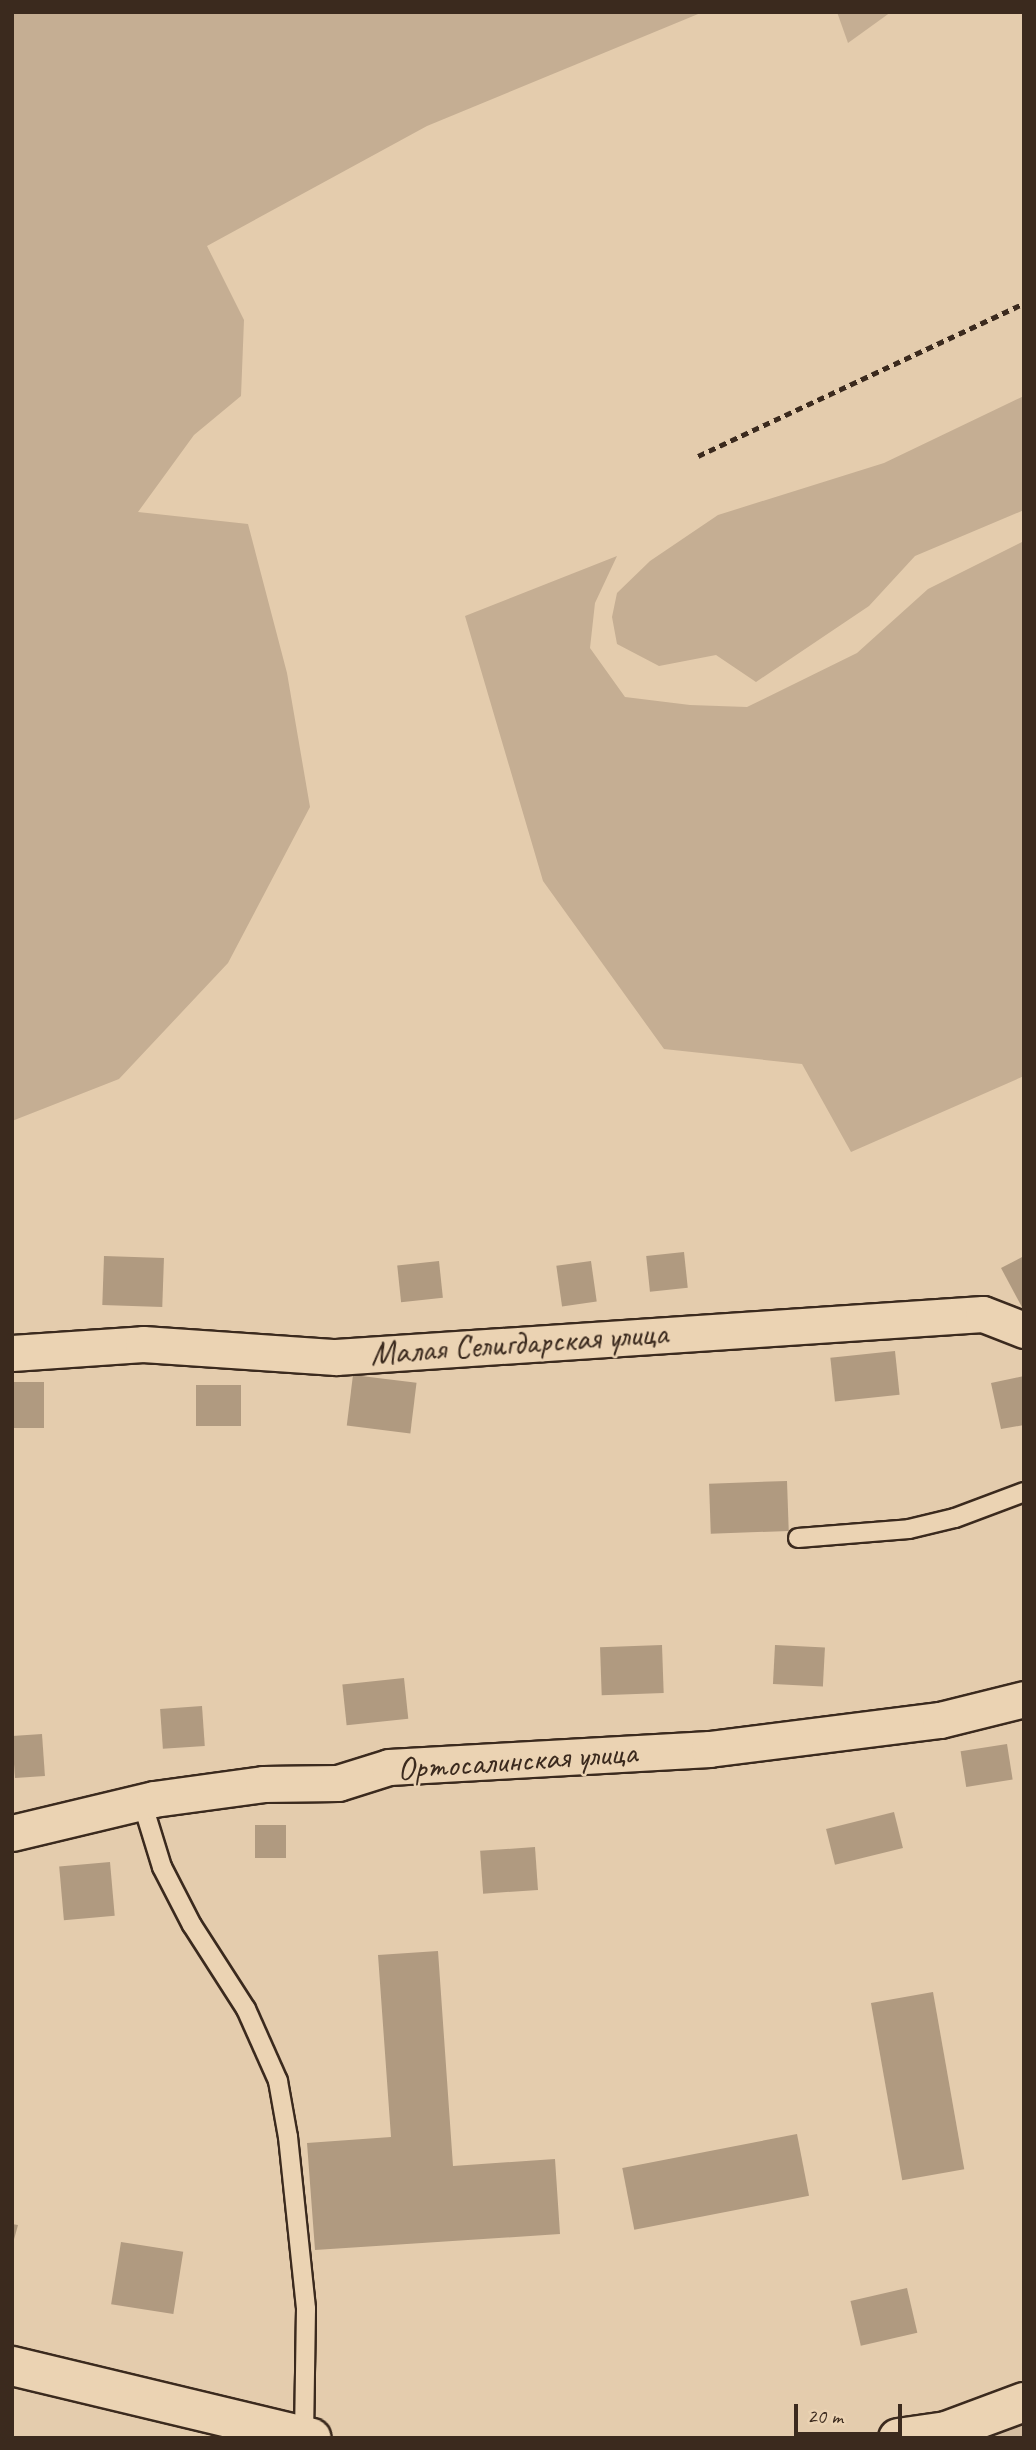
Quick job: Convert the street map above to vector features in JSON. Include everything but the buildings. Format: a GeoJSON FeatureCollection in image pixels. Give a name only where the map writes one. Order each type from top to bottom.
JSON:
{"type":"FeatureCollection","features":[{"type":"Feature","properties":{"kind":"street","name":"Малая Селигдарская улица"},"geometry":{"type":"LineString","coordinates":[[12,1353],[143,1344],[336,1357],[983,1314],[1024,1329]]}},
{"type":"Feature","properties":{"kind":"street","name":"Ортосалинская улица"},"geometry":{"type":"LineString","coordinates":[[12,1833],[142,1802],[263,1784],[338,1783],[389,1767],[709,1749],[940,1720],[1024,1699]]}},
{"type":"Feature","properties":{"kind":"street"},"geometry":{"type":"LineString","coordinates":[[12,2366],[311,2438]]}},
{"type":"Feature","properties":{"kind":"street"},"geometry":{"type":"LineString","coordinates":[[898,2438],[946,2431],[1024,2402]]}},
{"type":"Feature","properties":{"kind":"lane"},"geometry":{"type":"LineString","coordinates":[[797,1538],[909,1529],[955,1518],[1024,1492]]}},
{"type":"Feature","properties":{"kind":"lane"},"geometry":{"type":"LineString","coordinates":[[142,1802],[162,1867],[192,1924],[246,2009],[278,2081],[288,2137],[306,2309],[304,2437]]}},
{"type":"Feature","properties":{"kind":"path"},"geometry":{"type":"LineString","coordinates":[[698,456],[1024,303]]}},
{"type":"Feature","properties":{"kind":"shaded area"},"geometry":{"type":"Polygon","coordinates":[[[12,12],[703,12],[427,126],[207,246],[244,320],[241,396],[194,435],[138,512],[248,524],[287,673],[310,807],[228,963],[119,1079],[12,1121],[12,12]]]}},
{"type":"Feature","properties":{"kind":"shaded area"},"geometry":{"type":"Polygon","coordinates":[[[837,12],[891,12],[848,43],[837,12]]]}},
{"type":"Feature","properties":{"kind":"shaded area"},"geometry":{"type":"Polygon","coordinates":[[[1024,396],[1024,510],[915,556],[869,606],[756,682],[716,655],[659,666],[617,644],[612,617],[617,593],[650,561],[718,515],[884,463],[1024,396]]]}},
{"type":"Feature","properties":{"kind":"shaded area"},"geometry":{"type":"Polygon","coordinates":[[[1024,541],[1024,1076],[851,1152],[802,1064],[664,1049],[543,881],[465,616],[617,556],[595,603],[590,648],[625,697],[690,705],[747,707],[857,653],[928,589],[1024,541]]]}},
{"type":"Feature","properties":{"kind":"shaded area"},"geometry":{"type":"Polygon","coordinates":[[[1024,2421],[1024,2438],[984,2438],[1024,2421]]]}}]}
